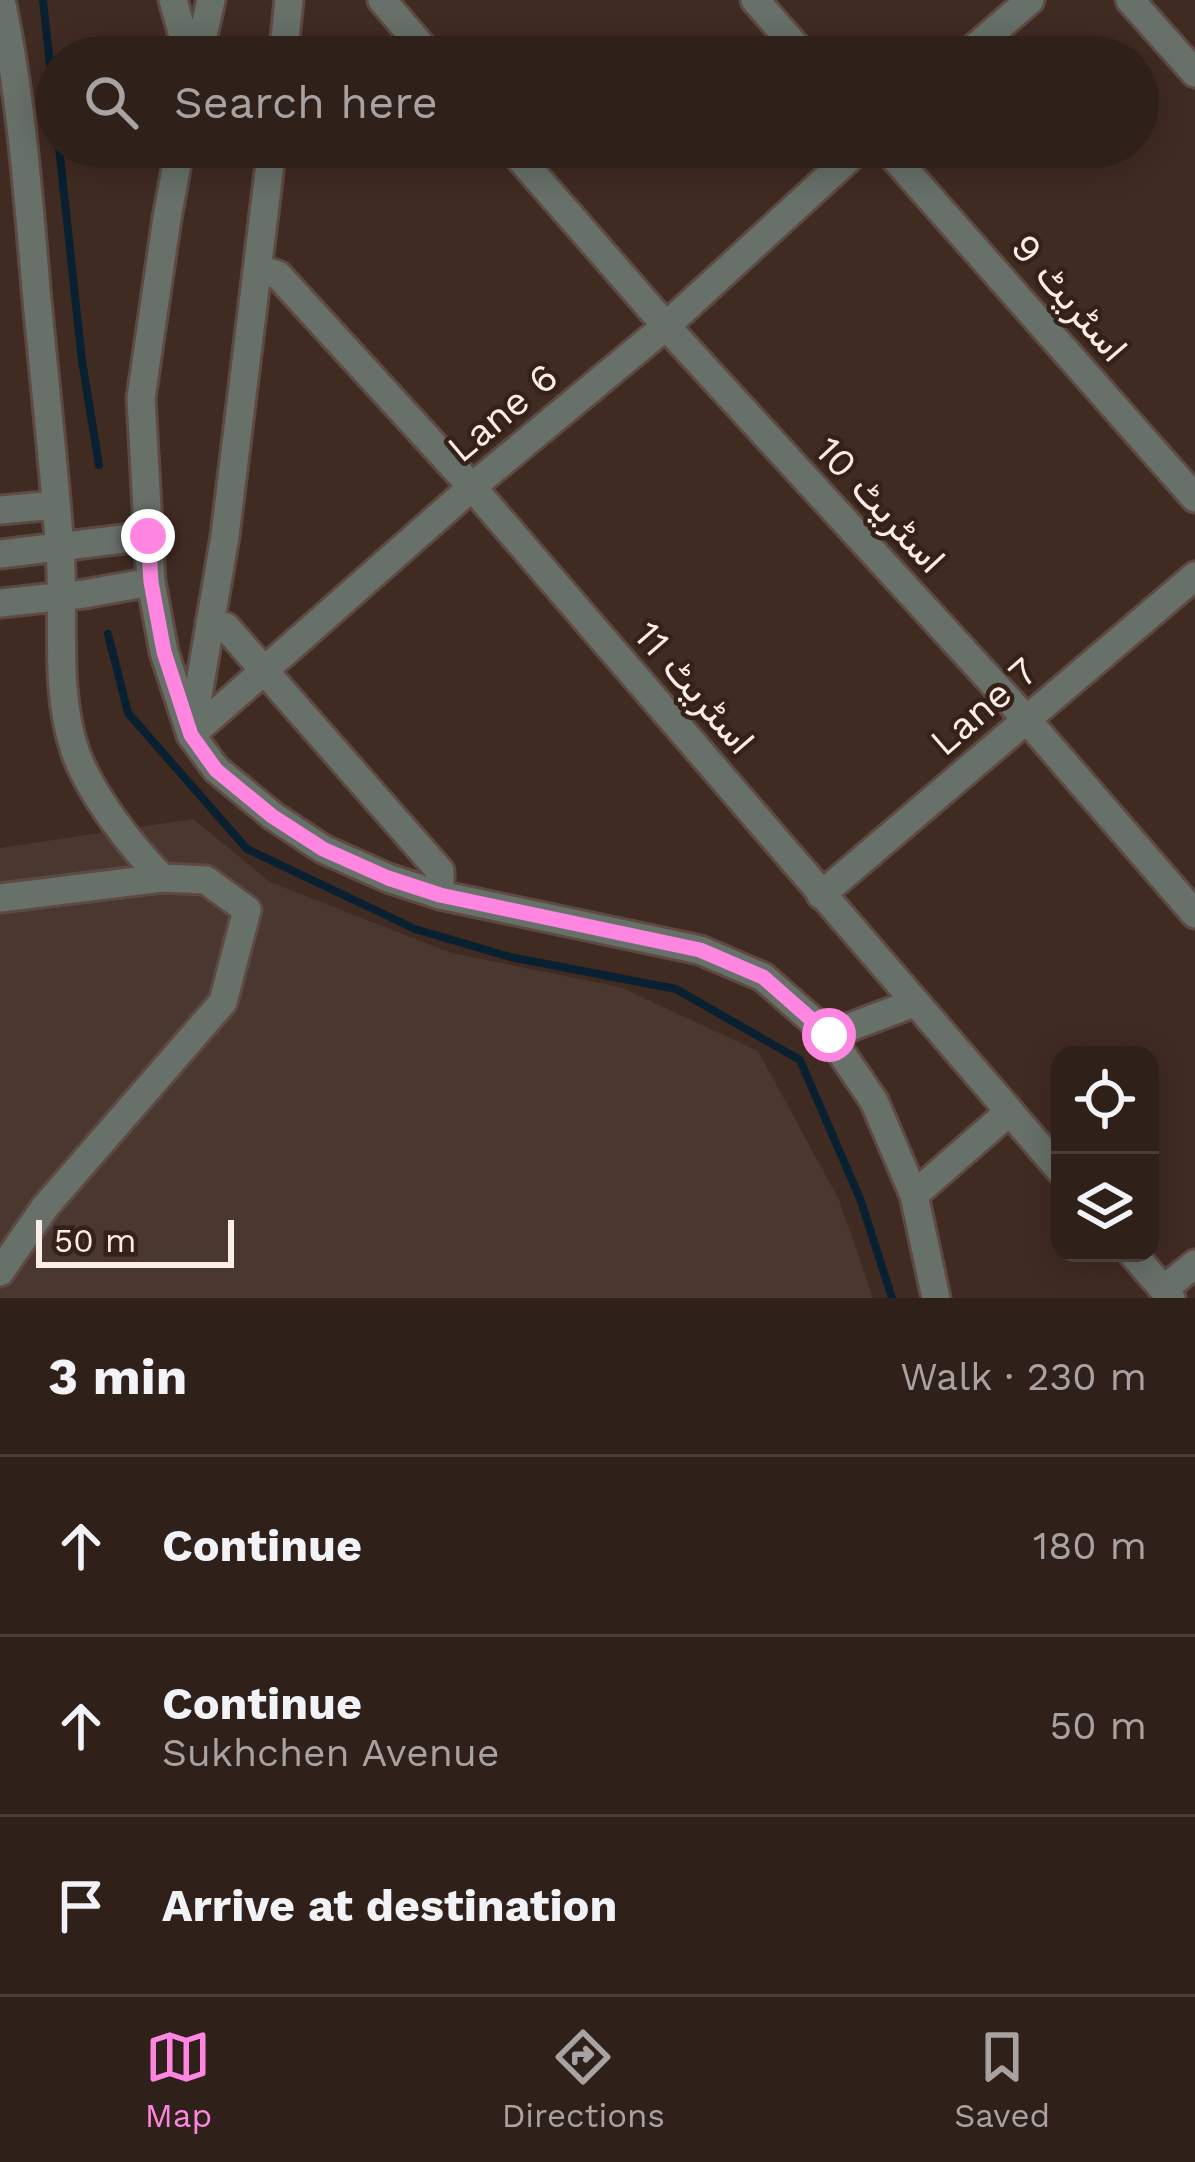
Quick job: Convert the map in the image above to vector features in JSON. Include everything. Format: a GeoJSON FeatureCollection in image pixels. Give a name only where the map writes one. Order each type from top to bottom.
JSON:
{"type":"FeatureCollection","features":[{"type":"Feature","properties":{"kind":"street"},"geometry":{"type":"LineString","coordinates":[[1,0],[29,204],[60,547],[63,694],[76,752],[104,805],[162,878]]}},
{"type":"Feature","properties":{"kind":"street"},"geometry":{"type":"LineString","coordinates":[[173,0],[186,36]]}},
{"type":"Feature","properties":{"kind":"street"},"geometry":{"type":"LineString","coordinates":[[200,36],[211,0]]}},
{"type":"Feature","properties":{"kind":"street"},"geometry":{"type":"LineString","coordinates":[[286,36],[290,0]]}},
{"type":"Feature","properties":{"kind":"street"},"geometry":{"type":"LineString","coordinates":[[382,0],[413,36]]}},
{"type":"Feature","properties":{"kind":"street"},"geometry":{"type":"LineString","coordinates":[[755,0],[787,36]]}},
{"type":"Feature","properties":{"kind":"street"},"geometry":{"type":"LineString","coordinates":[[988,36],[1030,0]]}},
{"type":"Feature","properties":{"kind":"street"},"geometry":{"type":"LineString","coordinates":[[1130,0],[1195,73]]}},
{"type":"Feature","properties":{"kind":"street"},"geometry":{"type":"LineString","coordinates":[[176,168],[141,398],[151,582],[164,652],[191,735],[216,770],[272,816],[323,849],[388,878],[440,895],[700,950],[763,977],[829,1035],[874,1101],[914,1195],[936,1298]]}},
{"type":"Feature","properties":{"kind":"street"},"geometry":{"type":"LineString","coordinates":[[191,735],[225,536],[270,168]]}},
{"type":"Feature","properties":{"kind":"street","name":"اسٹریٹ 10"},"geometry":{"type":"LineString","coordinates":[[528,168],[666,326],[1027,720],[1195,914]]}},
{"type":"Feature","properties":{"kind":"street","name":"Lane 6"},"geometry":{"type":"LineString","coordinates":[[191,735],[472,487],[666,326],[838,168]]}},
{"type":"Feature","properties":{"kind":"street","name":"اسٹریٹ 9"},"geometry":{"type":"LineString","coordinates":[[904,168],[1195,498]]}},
{"type":"Feature","properties":{"kind":"street","name":"اسٹریٹ 11"},"geometry":{"type":"LineString","coordinates":[[258,269],[278,275],[472,487],[1051,1160]]}},
{"type":"Feature","properties":{"kind":"street"},"geometry":{"type":"LineString","coordinates":[[0,510],[56,505]]}},
{"type":"Feature","properties":{"kind":"street"},"geometry":{"type":"LineString","coordinates":[[0,554],[148,536]]}},
{"type":"Feature","properties":{"kind":"street","name":"Lane 7"},"geometry":{"type":"LineString","coordinates":[[821,895],[1195,576]]}},
{"type":"Feature","properties":{"kind":"street"},"geometry":{"type":"LineString","coordinates":[[0,603],[151,582]]}},
{"type":"Feature","properties":{"kind":"street"},"geometry":{"type":"LineString","coordinates":[[210,622],[226,627],[440,871],[440,895]]}},
{"type":"Feature","properties":{"kind":"street"},"geometry":{"type":"LineString","coordinates":[[0,898],[162,878],[206,880],[247,910],[224,1002],[45,1207],[0,1272]]}},
{"type":"Feature","properties":{"kind":"street"},"geometry":{"type":"LineString","coordinates":[[829,1035],[914,1003]]}},
{"type":"Feature","properties":{"kind":"street"},"geometry":{"type":"LineString","coordinates":[[914,1195],[1009,1112]]}},
{"type":"Feature","properties":{"kind":"street"},"geometry":{"type":"LineString","coordinates":[[1140,1262],[1167,1294],[1195,1264]]}},
{"type":"Feature","properties":{"kind":"shaded area"},"geometry":{"type":"Polygon","coordinates":[[[193,819],[270,882],[451,953],[620,987],[758,1051],[839,1200],[873,1298],[0,1298],[0,848],[193,819]]]}},
{"type":"Feature","properties":{"kind":"waterway"},"geometry":{"type":"LineString","coordinates":[[43,0],[47,36]]}},
{"type":"Feature","properties":{"kind":"waterway"},"geometry":{"type":"LineString","coordinates":[[61,168],[82,361],[99,465]]}},
{"type":"Feature","properties":{"kind":"waterway"},"geometry":{"type":"LineString","coordinates":[[108,634],[128,713],[247,849],[415,929],[510,957],[676,989],[800,1060],[861,1201],[892,1298]]}},
{"type":"Feature","properties":{"kind":"route"},"geometry":{"type":"LineString","coordinates":[[148,536],[164,652],[191,735],[216,770],[272,816],[323,849],[440,895],[700,950],[763,977],[829,1035]]}}]}
